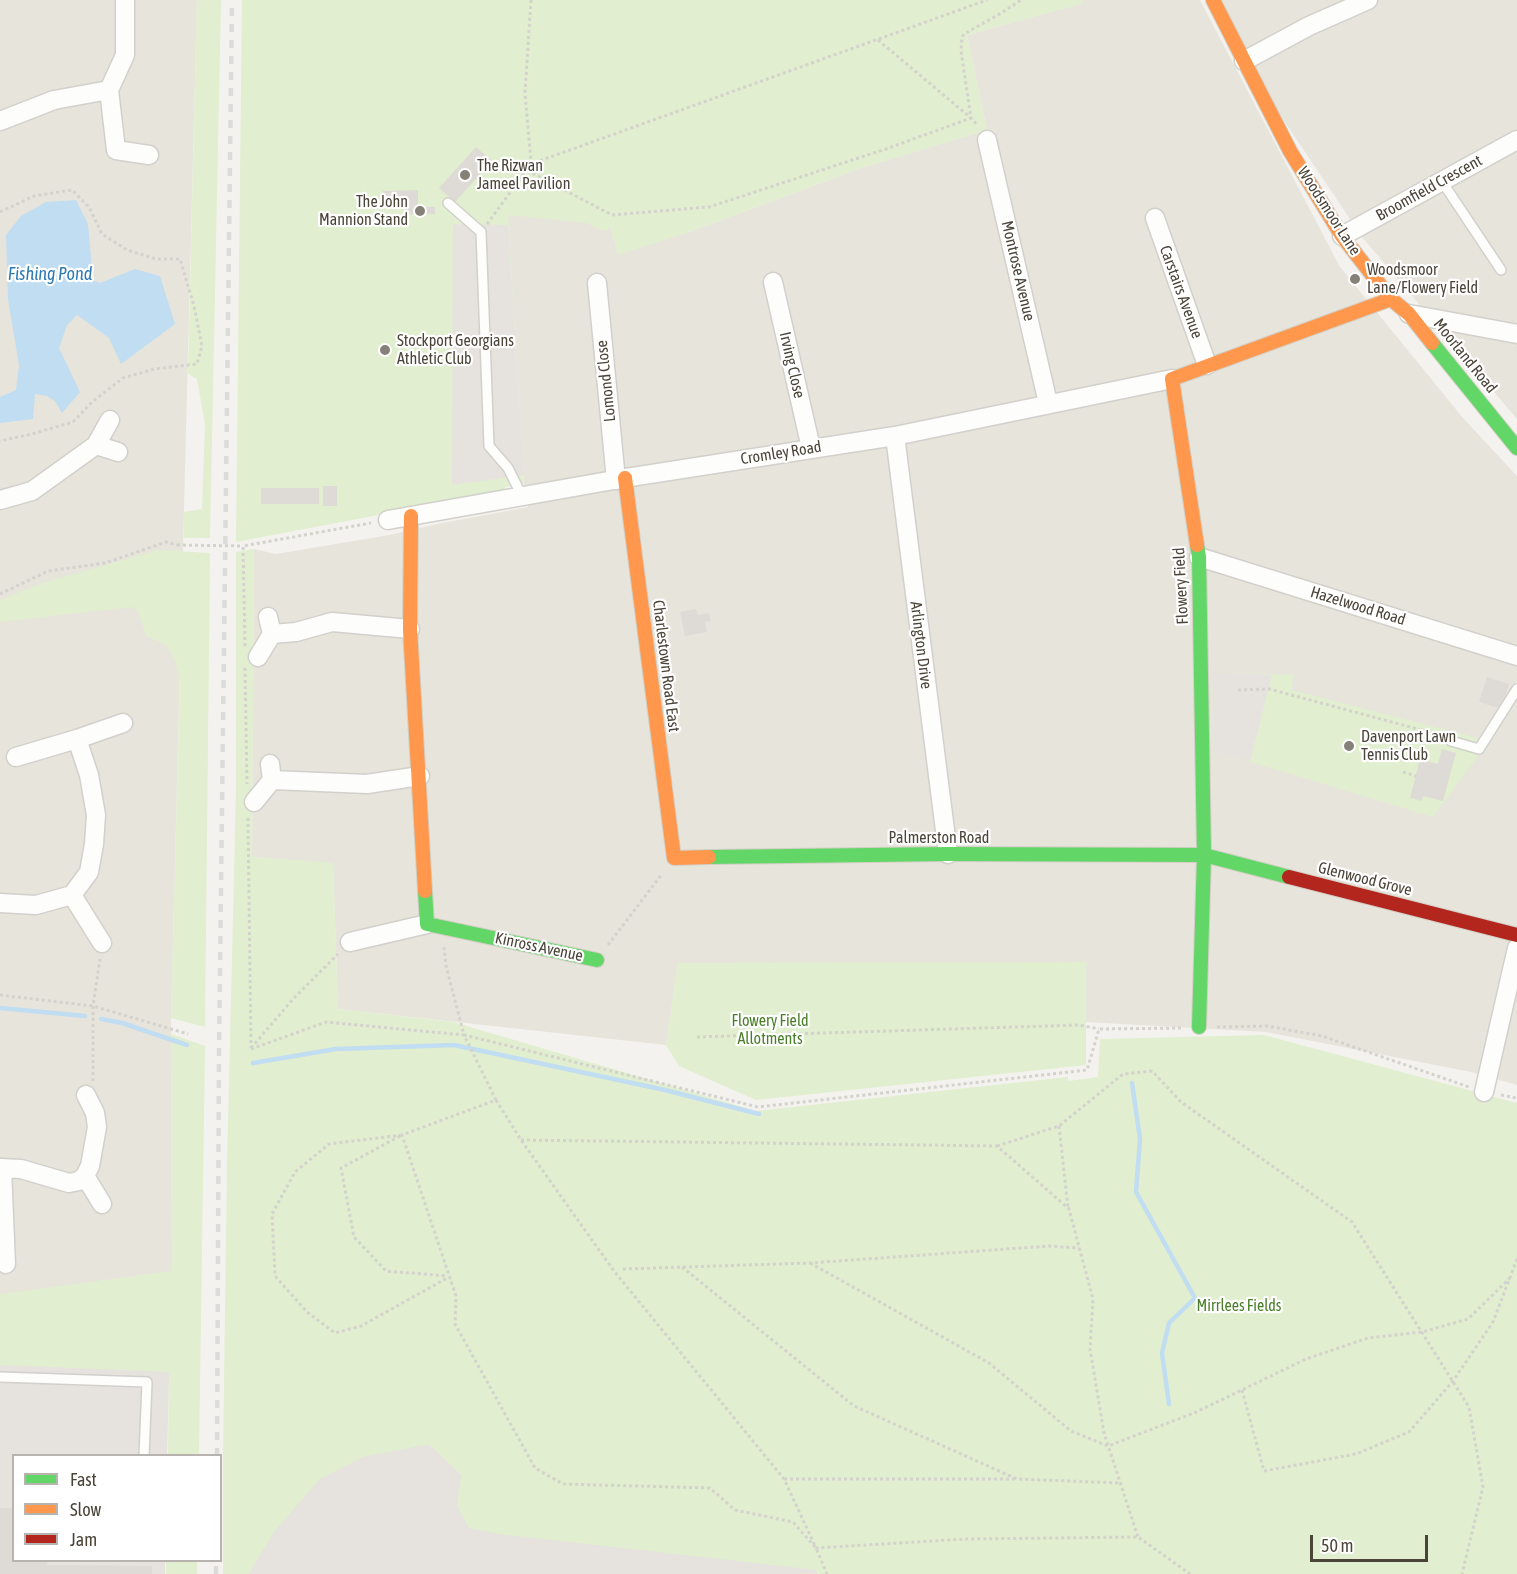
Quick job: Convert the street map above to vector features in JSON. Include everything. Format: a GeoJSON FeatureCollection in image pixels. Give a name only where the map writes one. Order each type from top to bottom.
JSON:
{"type":"FeatureCollection","features":[{"type":"Feature","properties":{"kind":"street"},"geometry":{"type":"LineString","coordinates":[[125,0],[126,55],[109,90],[116,150],[149,155]]}},
{"type":"Feature","properties":{"kind":"street","name":"Woodsmoor Lane"},"geometry":{"type":"LineString","coordinates":[[1213,0],[1290,151],[1342,236],[1391,299],[1409,314],[1517,334]]}},
{"type":"Feature","properties":{"kind":"street"},"geometry":{"type":"LineString","coordinates":[[1244,61],[1309,26],[1368,0]]}},
{"type":"Feature","properties":{"kind":"street"},"geometry":{"type":"LineString","coordinates":[[0,121],[54,100],[109,90]]}},
{"type":"Feature","properties":{"kind":"street","name":"Montrose Avenue"},"geometry":{"type":"LineString","coordinates":[[987,140],[1048,403]]}},
{"type":"Feature","properties":{"kind":"street","name":"Broomfield Crescent"},"geometry":{"type":"LineString","coordinates":[[1342,236],[1517,140]]}},
{"type":"Feature","properties":{"kind":"street","name":"Carstairs Avenue"},"geometry":{"type":"LineString","coordinates":[[1155,218],[1207,365]]}},
{"type":"Feature","properties":{"kind":"street","name":"Irving Close"},"geometry":{"type":"LineString","coordinates":[[773,282],[811,448]]}},
{"type":"Feature","properties":{"kind":"street","name":"Lomond Close"},"geometry":{"type":"LineString","coordinates":[[597,283],[621,479]]}},
{"type":"Feature","properties":{"kind":"street"},"geometry":{"type":"LineString","coordinates":[[1172,379],[1391,299]]}},
{"type":"Feature","properties":{"kind":"street","name":"Moorland Road"},"geometry":{"type":"LineString","coordinates":[[1409,314],[1517,448]]}},
{"type":"Feature","properties":{"kind":"street","name":"Cromley Road"},"geometry":{"type":"LineString","coordinates":[[388,520],[621,479],[895,436],[1172,379]]}},
{"type":"Feature","properties":{"kind":"street","name":"Flowery Field"},"geometry":{"type":"LineString","coordinates":[[1172,379],[1198,557],[1204,855],[1199,1027]]}},
{"type":"Feature","properties":{"kind":"street"},"geometry":{"type":"LineString","coordinates":[[0,500],[33,491],[96,444],[110,420]]}},
{"type":"Feature","properties":{"kind":"street","name":"Arlington Drive"},"geometry":{"type":"LineString","coordinates":[[895,436],[948,854]]}},
{"type":"Feature","properties":{"kind":"street"},"geometry":{"type":"LineString","coordinates":[[96,444],[118,452]]}},
{"type":"Feature","properties":{"kind":"street","name":"Charlestown Road East"},"geometry":{"type":"LineString","coordinates":[[621,479],[674,858]]}},
{"type":"Feature","properties":{"kind":"street"},"geometry":{"type":"LineString","coordinates":[[411,516],[410,629],[413,699],[434,925]]}},
{"type":"Feature","properties":{"kind":"street","name":"Hazelwood Road"},"geometry":{"type":"LineString","coordinates":[[1198,557],[1517,656]]}},
{"type":"Feature","properties":{"kind":"street"},"geometry":{"type":"LineString","coordinates":[[258,657],[270,625],[296,632],[332,622],[410,629]]}},
{"type":"Feature","properties":{"kind":"street"},"geometry":{"type":"LineString","coordinates":[[16,757],[123,723]]}},
{"type":"Feature","properties":{"kind":"street"},"geometry":{"type":"LineString","coordinates":[[0,903],[36,905],[72,895],[89,872],[96,815],[89,775],[77,739]]}},
{"type":"Feature","properties":{"kind":"street"},"geometry":{"type":"LineString","coordinates":[[254,802],[271,772],[367,784],[420,776]]}},
{"type":"Feature","properties":{"kind":"street","name":"Palmerston Road"},"geometry":{"type":"LineString","coordinates":[[674,858],[948,854],[1204,855]]}},
{"type":"Feature","properties":{"kind":"street","name":"Glenwood Grove"},"geometry":{"type":"LineString","coordinates":[[1204,855],[1517,934]]}},
{"type":"Feature","properties":{"kind":"street"},"geometry":{"type":"LineString","coordinates":[[72,895],[102,943]]}},
{"type":"Feature","properties":{"kind":"street","name":"Kinross Avenue"},"geometry":{"type":"LineString","coordinates":[[350,942],[434,925],[597,960]]}},
{"type":"Feature","properties":{"kind":"street"},"geometry":{"type":"LineString","coordinates":[[1484,1092],[1517,948]]}},
{"type":"Feature","properties":{"kind":"street"},"geometry":{"type":"LineString","coordinates":[[6,1264],[1,1168],[21,1169],[69,1183],[79,1181],[85,1176],[90,1166],[97,1127],[95,1113],[86,1095]]}},
{"type":"Feature","properties":{"kind":"street"},"geometry":{"type":"LineString","coordinates":[[85,1176],[102,1204]]}},
{"type":"Feature","properties":{"kind":"lane"},"geometry":{"type":"LineString","coordinates":[[1441,180],[1500,270]]}},
{"type":"Feature","properties":{"kind":"lane"},"geometry":{"type":"LineString","coordinates":[[448,203],[481,232],[489,446],[508,468],[522,496]]}},
{"type":"Feature","properties":{"kind":"lane"},"geometry":{"type":"LineString","coordinates":[[1451,741],[1479,749],[1517,689]]}},
{"type":"Feature","properties":{"kind":"lane"},"geometry":{"type":"LineString","coordinates":[[0,1377],[147,1382],[144,1454]]}},
{"type":"Feature","properties":{"kind":"path"},"geometry":{"type":"LineString","coordinates":[[531,0],[525,93],[532,173],[612,215],[709,207],[971,118]]}},
{"type":"Feature","properties":{"kind":"path"},"geometry":{"type":"LineString","coordinates":[[481,232],[531,164],[987,0]]}},
{"type":"Feature","properties":{"kind":"path"},"geometry":{"type":"LineString","coordinates":[[1011,0],[1014,5]]}},
{"type":"Feature","properties":{"kind":"path"},"geometry":{"type":"LineString","coordinates":[[971,118],[961,51],[962,37],[1021,0]]}},
{"type":"Feature","properties":{"kind":"path"},"geometry":{"type":"LineString","coordinates":[[877,39],[971,118]]}},
{"type":"Feature","properties":{"kind":"path"},"geometry":{"type":"LineString","coordinates":[[0,212],[34,196],[72,190],[89,207],[102,234],[127,250],[156,259],[180,259],[194,306],[202,346],[197,364],[154,369],[123,378],[92,402],[73,422],[0,441]]}},
{"type":"Feature","properties":{"kind":"path"},"geometry":{"type":"LineString","coordinates":[[0,594],[48,571],[105,563],[166,542],[177,545],[243,546],[388,520]]}},
{"type":"Feature","properties":{"kind":"path"},"geometry":{"type":"LineString","coordinates":[[1238,690],[1269,689],[1446,736],[1445,740],[1451,741]]}},
{"type":"Feature","properties":{"kind":"path"},"geometry":{"type":"LineString","coordinates":[[1402,772],[1416,776]]}},
{"type":"Feature","properties":{"kind":"path","name":"Kinross Avenue"},"geometry":{"type":"LineString","coordinates":[[597,960],[674,858]]}},
{"type":"Feature","properties":{"kind":"path"},"geometry":{"type":"LineString","coordinates":[[434,925],[465,1036],[496,1100],[521,1140],[614,1271],[784,1479],[827,1574]]}},
{"type":"Feature","properties":{"kind":"path"},"geometry":{"type":"LineString","coordinates":[[350,942],[294,998],[251,1049],[326,1022],[465,1036],[758,1107],[1087,1070],[1099,1029]]}},
{"type":"Feature","properties":{"kind":"path"},"geometry":{"type":"LineString","coordinates":[[86,1095],[94,1078],[93,1006],[102,943]]}},
{"type":"Feature","properties":{"kind":"path"},"geometry":{"type":"LineString","coordinates":[[0,995],[93,1006],[188,1034]]}},
{"type":"Feature","properties":{"kind":"path"},"geometry":{"type":"LineString","coordinates":[[697,1037],[1079,1025],[1099,1029],[1268,1026],[1322,1036],[1484,1092],[1517,1098]]}},
{"type":"Feature","properties":{"kind":"path"},"geometry":{"type":"LineString","coordinates":[[521,1140],[997,1146],[1059,1126],[1124,1074],[1152,1071],[1181,1102],[1352,1222],[1453,1381],[1469,1407],[1483,1487],[1462,1574]]}},
{"type":"Feature","properties":{"kind":"path"},"geometry":{"type":"LineString","coordinates":[[449,1277],[386,1271],[354,1237],[341,1168],[402,1135],[496,1100]]}},
{"type":"Feature","properties":{"kind":"path"},"geometry":{"type":"LineString","coordinates":[[1059,1126],[1069,1209],[1094,1299],[1090,1349],[1104,1433],[1138,1537]]}},
{"type":"Feature","properties":{"kind":"path"},"geometry":{"type":"LineString","coordinates":[[402,1135],[456,1296],[455,1324],[535,1468],[563,1484],[710,1488],[735,1510],[793,1522],[816,1548]]}},
{"type":"Feature","properties":{"kind":"path"},"geometry":{"type":"LineString","coordinates":[[402,1135],[329,1144],[295,1172],[272,1214],[275,1276],[308,1312],[334,1333],[361,1326],[449,1277]]}},
{"type":"Feature","properties":{"kind":"path"},"geometry":{"type":"LineString","coordinates":[[997,1146],[1069,1209]]}},
{"type":"Feature","properties":{"kind":"path"},"geometry":{"type":"LineString","coordinates":[[623,1269],[810,1263],[1049,1245],[1079,1248]]}},
{"type":"Feature","properties":{"kind":"path"},"geometry":{"type":"LineString","coordinates":[[1242,1390],[1264,1471],[1356,1454],[1409,1432],[1453,1381],[1493,1322],[1517,1259]]}},
{"type":"Feature","properties":{"kind":"path"},"geometry":{"type":"LineString","coordinates":[[810,1263],[989,1363],[1071,1431],[1108,1446],[1194,1413],[1306,1359],[1368,1338],[1422,1332],[1468,1318],[1510,1278]]}},
{"type":"Feature","properties":{"kind":"path"},"geometry":{"type":"LineString","coordinates":[[682,1267],[854,1406],[1017,1479]]}},
{"type":"Feature","properties":{"kind":"path"},"geometry":{"type":"LineString","coordinates":[[784,1479],[1017,1479],[1120,1483]]}},
{"type":"Feature","properties":{"kind":"path"},"geometry":{"type":"LineString","coordinates":[[816,1548],[966,1539],[1138,1537],[1190,1574]]}},
{"type":"Feature","properties":{"kind":"shaded area"},"geometry":{"type":"Polygon","coordinates":[[[0,0],[197,0],[171,1018],[172,1271],[0,1295],[0,0]]]}},
{"type":"Feature","properties":{"kind":"shaded area"},"geometry":{"type":"Polygon","coordinates":[[[1081,0],[1200,0],[1340,267],[1463,418],[1517,476],[1517,1085],[1471,1072],[1266,1032],[1086,1022],[1086,963],[678,963],[666,1045],[338,1009],[333,864],[252,857],[254,549],[276,554],[389,535],[528,507],[524,483],[507,204],[606,211],[618,254],[689,232],[861,168],[987,130],[967,35],[1083,3],[1081,0]]]}},
{"type":"Feature","properties":{"kind":"shaded area"},"geometry":{"type":"Polygon","coordinates":[[[1215,0],[1517,0],[1517,419],[1362,237],[1244,61],[1215,0]]]}},
{"type":"Feature","properties":{"kind":"shaded area"},"geometry":{"type":"Polygon","coordinates":[[[453,224],[508,225],[524,475],[452,485],[453,224]]]}},
{"type":"Feature","properties":{"kind":"shaded area"},"geometry":{"type":"Polygon","coordinates":[[[1212,672],[1272,675],[1250,762],[1214,751],[1212,672]]]}},
{"type":"Feature","properties":{"kind":"shaded area"},"geometry":{"type":"Polygon","coordinates":[[[172,1271],[167,1454],[12,1454],[12,1562],[165,1562],[165,1574],[0,1574],[0,1295],[172,1271]]]}},
{"type":"Feature","properties":{"kind":"shaded area"},"geometry":{"type":"Polygon","coordinates":[[[429,1444],[525,1535],[816,1569],[818,1574],[229,1574],[230,1450],[429,1444]]]}},
{"type":"Feature","properties":{"kind":"shaded area"},"geometry":{"type":"Polygon","coordinates":[[[366,1551],[372,1574],[296,1574],[366,1551]]]}},
{"type":"Feature","properties":{"kind":"green space"},"geometry":{"type":"Polygon","coordinates":[[[197,0],[221,0],[210,538],[184,538],[184,512],[202,509],[205,425],[197,379],[188,374],[197,0]]]}},
{"type":"Feature","properties":{"kind":"green space"},"geometry":{"type":"Polygon","coordinates":[[[242,0],[1081,0],[1084,3],[967,35],[987,130],[861,168],[689,232],[618,255],[610,226],[608,230],[603,231],[586,223],[508,215],[524,483],[505,487],[505,491],[236,542],[242,0]]]}},
{"type":"Feature","properties":{"kind":"green space","name":"Mirrlees Fields"},"geometry":{"type":"Polygon","coordinates":[[[254,549],[252,857],[333,863],[338,1009],[453,1022],[756,1111],[1068,1077],[1068,1081],[1098,1077],[1100,1039],[1264,1035],[1517,1103],[1517,1574],[818,1574],[816,1570],[499,1534],[469,1528],[457,1506],[461,1475],[429,1444],[363,1457],[320,1479],[274,1532],[249,1574],[223,1574],[227,1166],[236,790],[236,552],[254,549]]]}},
{"type":"Feature","properties":{"kind":"green space"},"geometry":{"type":"Polygon","coordinates":[[[158,550],[210,553],[205,1027],[171,1018],[180,678],[174,658],[166,645],[146,636],[138,611],[131,607],[0,622],[0,600],[43,583],[158,550]]]}},
{"type":"Feature","properties":{"kind":"green space","name":"Davenport Lawn Tennis Club"},"geometry":{"type":"Polygon","coordinates":[[[1212,672],[1293,675],[1292,690],[1489,741],[1433,817],[1214,751],[1212,672]]]}},
{"type":"Feature","properties":{"kind":"green space","name":"Flowery Field Allotments"},"geometry":{"type":"Polygon","coordinates":[[[1086,962],[1086,1065],[756,1100],[679,1066],[666,1045],[678,963],[1086,962]]]}},
{"type":"Feature","properties":{"kind":"green space"},"geometry":{"type":"Polygon","coordinates":[[[171,1034],[205,1046],[199,1454],[168,1454],[169,1372],[0,1365],[0,1294],[172,1271],[171,1034]]]}},
{"type":"Feature","properties":{"kind":"green space"},"geometry":{"type":"Polygon","coordinates":[[[166,1562],[197,1562],[197,1574],[166,1574],[166,1562]]]}},
{"type":"Feature","properties":{"kind":"water","name":"Fishing Pond"},"geometry":{"type":"Polygon","coordinates":[[[76,200],[88,224],[93,280],[100,283],[135,269],[160,276],[175,324],[121,364],[109,338],[77,315],[67,325],[59,348],[80,392],[62,413],[55,401],[47,396],[35,394],[33,419],[0,423],[0,397],[16,390],[19,365],[8,299],[6,235],[21,216],[46,202],[76,200]]]}},
{"type":"Feature","properties":{"kind":"building","name":"The Rizwan Jameel Pavilion"},"geometry":{"type":"Polygon","coordinates":[[[476,147],[492,161],[455,202],[439,188],[476,147]]]}},
{"type":"Feature","properties":{"kind":"building"},"geometry":{"type":"Polygon","coordinates":[[[418,190],[418,207],[435,207],[435,214],[405,214],[405,207],[383,207],[383,191],[418,190]]]}},
{"type":"Feature","properties":{"kind":"building"},"geometry":{"type":"Polygon","coordinates":[[[323,486],[337,486],[337,506],[323,506],[323,486]]]}},
{"type":"Feature","properties":{"kind":"building"},"geometry":{"type":"Polygon","coordinates":[[[261,488],[319,488],[319,504],[261,504],[261,488]]]}},
{"type":"Feature","properties":{"kind":"building"},"geometry":{"type":"Polygon","coordinates":[[[696,609],[698,615],[709,613],[711,621],[705,622],[707,632],[685,636],[680,612],[696,609]]]}},
{"type":"Feature","properties":{"kind":"building"},"geometry":{"type":"Polygon","coordinates":[[[1487,677],[1509,684],[1501,709],[1479,702],[1487,677]]]}},
{"type":"Feature","properties":{"kind":"building"},"geometry":{"type":"Polygon","coordinates":[[[1442,749],[1456,753],[1443,801],[1423,796],[1422,801],[1410,798],[1420,759],[1438,764],[1442,749]]]}},
{"type":"Feature","properties":{"kind":"building"},"geometry":{"type":"Polygon","coordinates":[[[0,1508],[12,1508],[12,1562],[47,1562],[47,1565],[152,1566],[152,1574],[0,1574],[0,1508]]]}},
{"type":"Feature","properties":{"kind":"waterway"},"geometry":{"type":"LineString","coordinates":[[0,1008],[85,1016]]}},
{"type":"Feature","properties":{"kind":"waterway"},"geometry":{"type":"LineString","coordinates":[[101,1019],[122,1023],[187,1045]]}},
{"type":"Feature","properties":{"kind":"waterway"},"geometry":{"type":"LineString","coordinates":[[253,1063],[336,1049],[454,1045],[665,1090],[759,1114]]}},
{"type":"Feature","properties":{"kind":"waterway"},"geometry":{"type":"LineString","coordinates":[[1132,1083],[1140,1139],[1136,1192],[1195,1298],[1169,1323],[1162,1353],[1169,1404]]}},
{"type":"Feature","properties":{"kind":"railway"},"geometry":{"type":"LineString","coordinates":[[217,1454],[219,1051],[232,0]]}},
{"type":"Feature","properties":{"kind":"railway"},"geometry":{"type":"LineString","coordinates":[[216,1562],[216,1574]]}},
{"type":"Feature","properties":{"kind":"traffic: fast"},"geometry":{"type":"LineString","coordinates":[[1432,343],[1517,448]]}},
{"type":"Feature","properties":{"kind":"traffic: fast"},"geometry":{"type":"LineString","coordinates":[[1197,545],[1204,855],[1199,1027]]}},
{"type":"Feature","properties":{"kind":"traffic: fast"},"geometry":{"type":"LineString","coordinates":[[709,857],[948,854],[1204,855],[1289,877]]}},
{"type":"Feature","properties":{"kind":"traffic: fast"},"geometry":{"type":"LineString","coordinates":[[425,891],[427,924],[597,960]]}},
{"type":"Feature","properties":{"kind":"traffic: slow"},"geometry":{"type":"LineString","coordinates":[[1213,0],[1290,151],[1342,236],[1391,299],[1409,314],[1432,343]]}},
{"type":"Feature","properties":{"kind":"traffic: slow"},"geometry":{"type":"LineString","coordinates":[[1197,545],[1172,379],[1391,299]]}},
{"type":"Feature","properties":{"kind":"traffic: slow"},"geometry":{"type":"LineString","coordinates":[[625,478],[674,858],[709,857]]}},
{"type":"Feature","properties":{"kind":"traffic: slow"},"geometry":{"type":"LineString","coordinates":[[411,516],[410,629],[425,891]]}},
{"type":"Feature","properties":{"kind":"traffic: jam"},"geometry":{"type":"LineString","coordinates":[[1289,877],[1517,935]]}},
{"type":"Feature","properties":{"kind":"place","name":"The Rizwan Jameel Pavilion"},"geometry":{"type":"Point","coordinates":[465,175]}},
{"type":"Feature","properties":{"kind":"place","name":"The John Mannion Stand"},"geometry":{"type":"Point","coordinates":[420,211]}},
{"type":"Feature","properties":{"kind":"place","name":"Woodsmoor Lane/Flowery Field"},"geometry":{"type":"Point","coordinates":[1355,279]}},
{"type":"Feature","properties":{"kind":"place","name":"Stockport Georgians Athletic Club"},"geometry":{"type":"Point","coordinates":[385,350]}},
{"type":"Feature","properties":{"kind":"place","name":"Davenport Lawn Tennis Club"},"geometry":{"type":"Point","coordinates":[1349,746]}}]}
